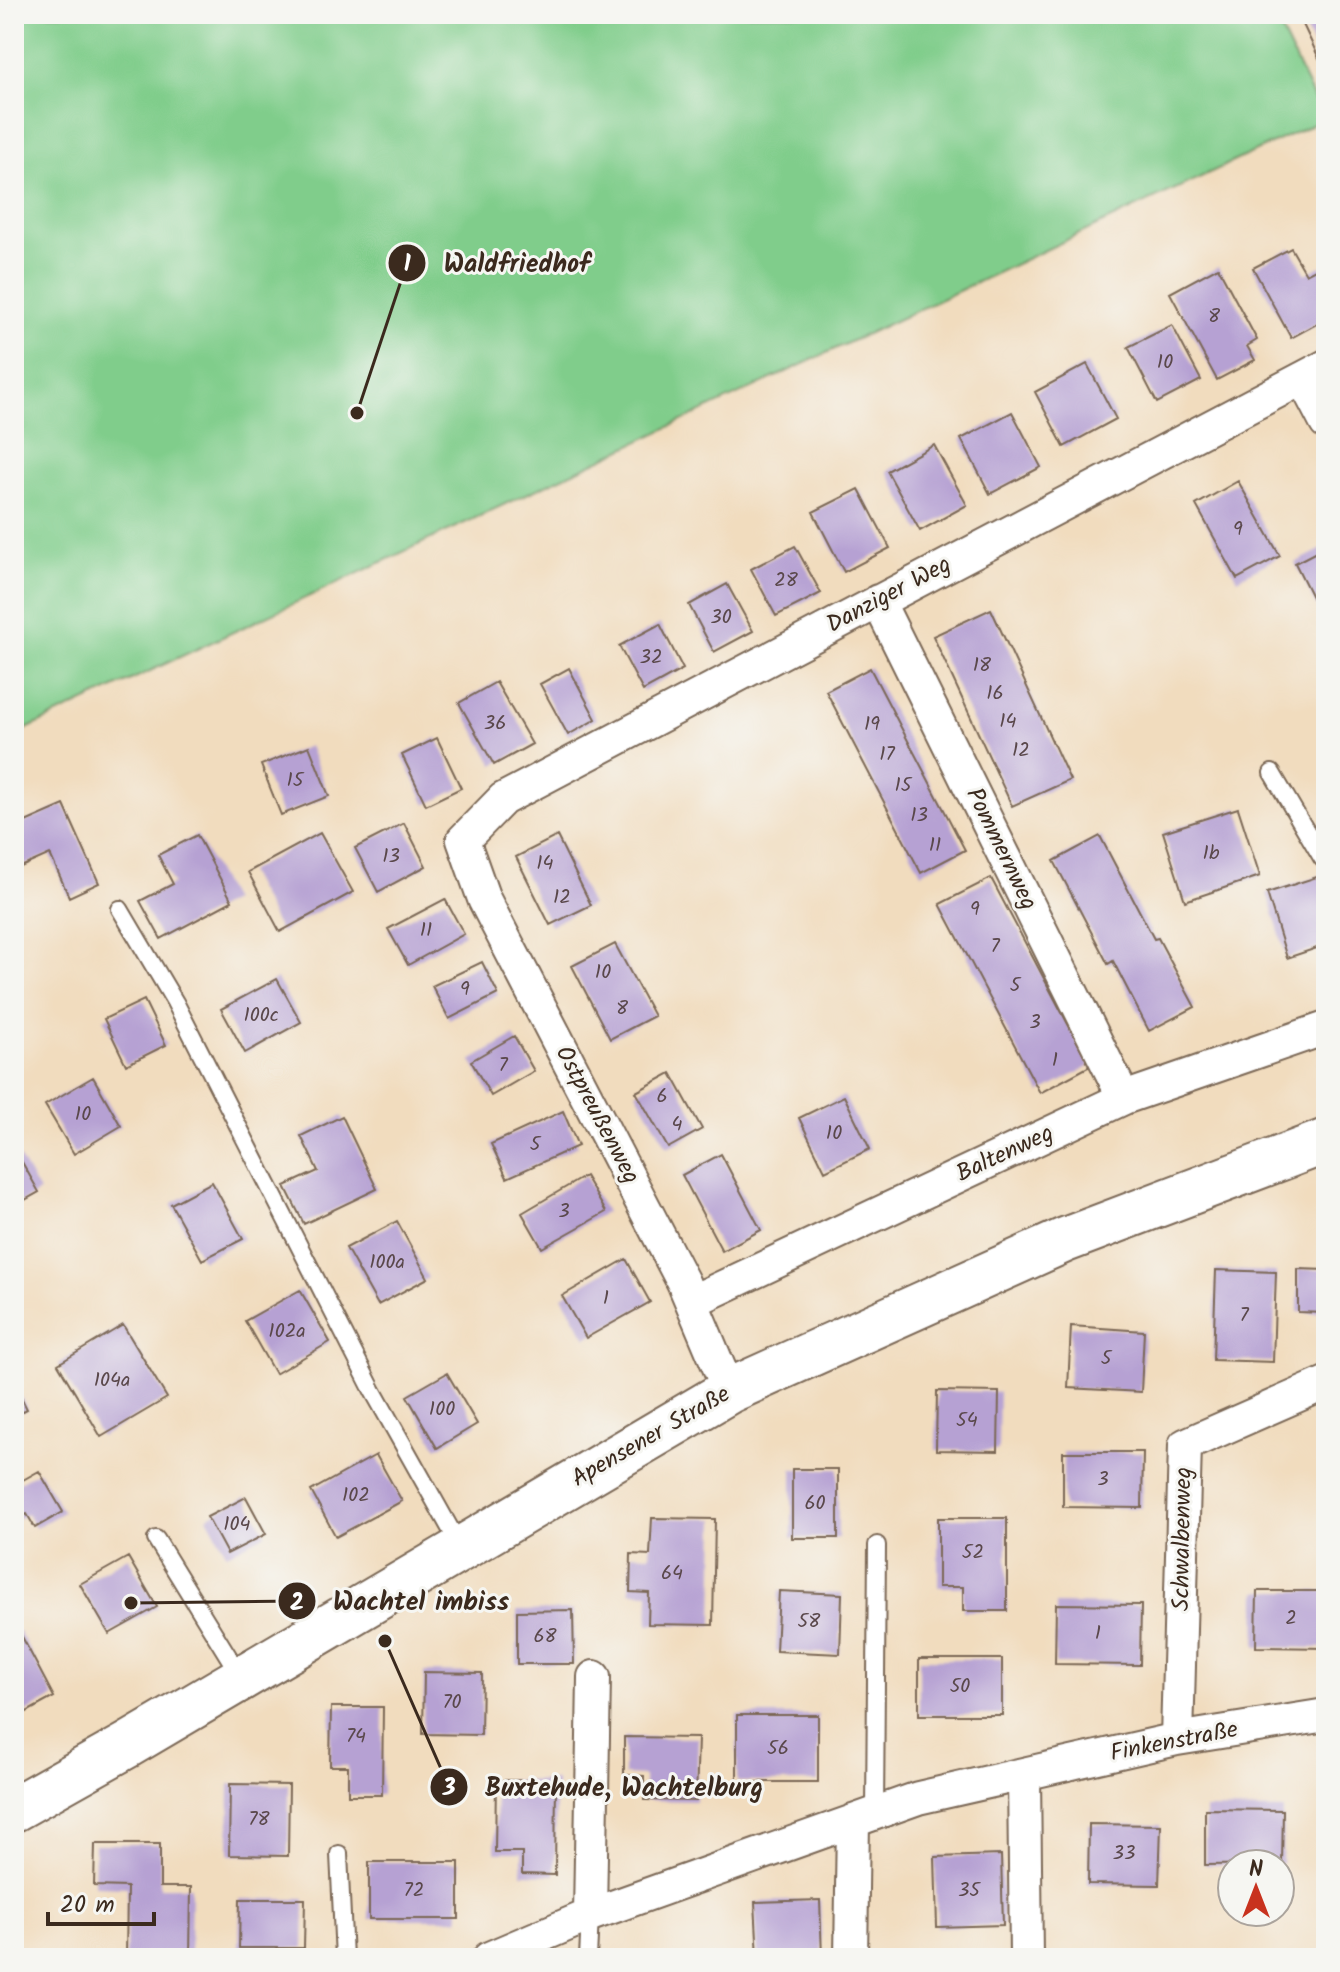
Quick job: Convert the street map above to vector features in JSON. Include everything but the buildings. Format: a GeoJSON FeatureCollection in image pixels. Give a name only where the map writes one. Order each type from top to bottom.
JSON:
{"type":"FeatureCollection","features":[{"type":"Feature","properties":{"kind":"main road","name":"Apensener Straße"},"geometry":{"type":"LineString","coordinates":[[14,1809],[729,1391],[1065,1240],[1326,1141]]}},
{"type":"Feature","properties":{"kind":"street"},"geometry":{"type":"LineString","coordinates":[[1315,373],[1326,423]]}},
{"type":"Feature","properties":{"kind":"street","name":"Danziger Weg"},"geometry":{"type":"LineString","coordinates":[[463,840],[503,799],[1315,373]]}},
{"type":"Feature","properties":{"kind":"street","name":"Pommernweg"},"geometry":{"type":"LineString","coordinates":[[878,601],[1124,1098]]}},
{"type":"Feature","properties":{"kind":"street","name":"Ostpreußenweg"},"geometry":{"type":"LineString","coordinates":[[463,840],[484,899],[693,1301],[729,1391]]}},
{"type":"Feature","properties":{"kind":"street","name":"Baltenweg"},"geometry":{"type":"LineString","coordinates":[[693,1301],[1124,1098],[1326,1028]]}},
{"type":"Feature","properties":{"kind":"street","name":"Schwalbenweg"},"geometry":{"type":"LineString","coordinates":[[1177,1739],[1185,1445],[1326,1383]]}},
{"type":"Feature","properties":{"kind":"street"},"geometry":{"type":"LineString","coordinates":[[590,1915],[594,1677]]}},
{"type":"Feature","properties":{"kind":"street","name":"Finkenstraße"},"geometry":{"type":"LineString","coordinates":[[489,1958],[590,1915],[918,1798],[1177,1739],[1326,1715]]}},
{"type":"Feature","properties":{"kind":"street"},"geometry":{"type":"LineString","coordinates":[[1024,1774],[1026,1958]]}},
{"type":"Feature","properties":{"kind":"street"},"geometry":{"type":"LineString","coordinates":[[851,1958],[864,1817]]}},
{"type":"Feature","properties":{"kind":"lane"},"geometry":{"type":"LineString","coordinates":[[1272,773],[1322,858],[1326,857]]}},
{"type":"Feature","properties":{"kind":"lane"},"geometry":{"type":"LineString","coordinates":[[120,909],[175,1002],[373,1391],[461,1548]]}},
{"type":"Feature","properties":{"kind":"lane"},"geometry":{"type":"LineString","coordinates":[[156,1539],[241,1678]]}},
{"type":"Feature","properties":{"kind":"lane"},"geometry":{"type":"LineString","coordinates":[[864,1817],[877,1545]]}},
{"type":"Feature","properties":{"kind":"lane"},"geometry":{"type":"LineString","coordinates":[[339,1854],[344,1958]]}},
{"type":"Feature","properties":{"kind":"lane"},"geometry":{"type":"LineString","coordinates":[[588,1958],[590,1915]]}},
{"type":"Feature","properties":{"kind":"green space"},"geometry":{"type":"Polygon","coordinates":[[[14,14],[1273,14],[1324,119],[14,735],[14,14]]]}},
{"type":"Feature","properties":{"kind":"place","name":"Waldfriedhof"},"geometry":{"type":"Point","coordinates":[357,413]}},
{"type":"Feature","properties":{"kind":"place","name":"Wachtel imbiss"},"geometry":{"type":"Point","coordinates":[131,1603]}},
{"type":"Feature","properties":{"kind":"place","name":"Buxtehude, Wachtelburg"},"geometry":{"type":"Point","coordinates":[385,1641]}}]}
